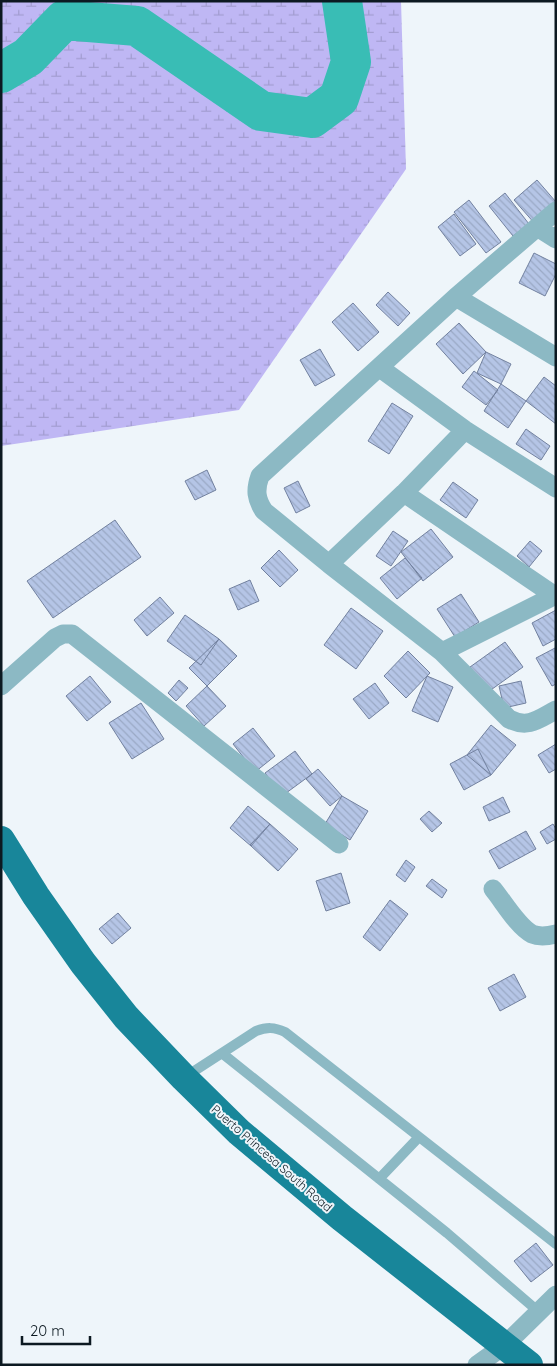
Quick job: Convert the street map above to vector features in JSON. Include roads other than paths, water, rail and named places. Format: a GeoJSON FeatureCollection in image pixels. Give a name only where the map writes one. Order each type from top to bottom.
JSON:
{"type":"FeatureCollection","features":[{"type":"Feature","properties":{"kind":"main road","name":"Puerto Princesa South Road"},"geometry":{"type":"LineString","coordinates":[[1,840],[36,896],[83,963],[126,1017],[184,1078],[239,1132],[342,1218],[529,1365]]}},
{"type":"Feature","properties":{"kind":"street"},"geometry":{"type":"LineString","coordinates":[[556,211],[456,297],[260,476],[256,486],[259,503],[264,511],[442,652],[509,719],[518,724],[527,724],[556,710]]}},
{"type":"Feature","properties":{"kind":"street"},"geometry":{"type":"LineString","coordinates":[[537,227],[556,239]]}},
{"type":"Feature","properties":{"kind":"street"},"geometry":{"type":"LineString","coordinates":[[456,297],[556,357]]}},
{"type":"Feature","properties":{"kind":"street"},"geometry":{"type":"LineString","coordinates":[[380,368],[465,430],[556,488]]}},
{"type":"Feature","properties":{"kind":"street"},"geometry":{"type":"LineString","coordinates":[[329,564],[404,493],[465,430]]}},
{"type":"Feature","properties":{"kind":"street"},"geometry":{"type":"LineString","coordinates":[[404,493],[555,596],[442,652]]}},
{"type":"Feature","properties":{"kind":"street"},"geometry":{"type":"LineString","coordinates":[[1,686],[54,638],[64,634],[72,634],[339,844]]}},
{"type":"Feature","properties":{"kind":"street"},"geometry":{"type":"LineString","coordinates":[[493,889],[522,926],[533,934],[545,936],[556,934]]}},
{"type":"Feature","properties":{"kind":"street"},"geometry":{"type":"LineString","coordinates":[[477,1365],[504,1345],[556,1295]]}},
{"type":"Feature","properties":{"kind":"lane"},"geometry":{"type":"LineString","coordinates":[[184,1078],[256,1031],[276,1028],[285,1032],[556,1244]]}},
{"type":"Feature","properties":{"kind":"lane"},"geometry":{"type":"LineString","coordinates":[[223,1054],[447,1233],[539,1312]]}},
{"type":"Feature","properties":{"kind":"lane"},"geometry":{"type":"LineString","coordinates":[[379,1179],[419,1137]]}},
{"type":"Feature","properties":{"kind":"waterway"},"geometry":{"type":"LineString","coordinates":[[1,73],[28,57],[64,20],[137,26],[261,111],[312,118],[339,98],[351,62],[342,1]]}}]}
